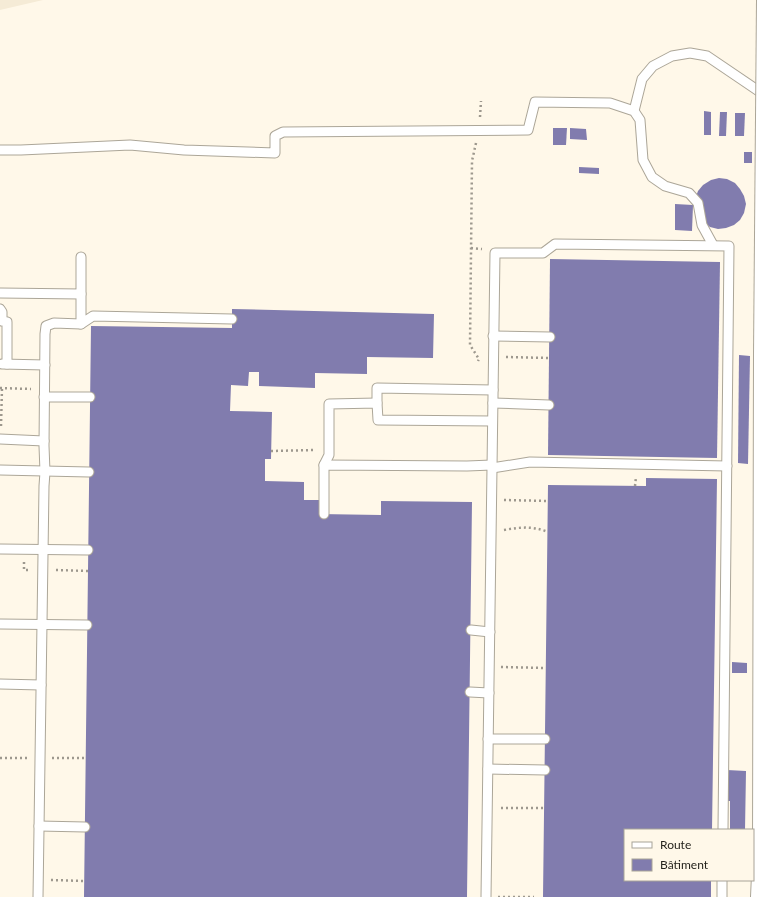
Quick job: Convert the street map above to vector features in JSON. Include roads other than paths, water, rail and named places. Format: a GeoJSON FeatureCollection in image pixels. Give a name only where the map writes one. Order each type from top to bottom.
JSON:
{"type":"FeatureCollection","features":[{"type":"Feature","properties":{"kind":"main road"},"geometry":{"type":"LineString","coordinates":[[762,897],[764,853],[765,354],[768,0]]}},
{"type":"Feature","properties":{"kind":"lane"},"geometry":{"type":"LineString","coordinates":[[634,111],[642,79],[653,66],[672,56],[690,53],[707,56],[770,98]]}},
{"type":"Feature","properties":{"kind":"lane"},"geometry":{"type":"LineString","coordinates":[[0,150],[130,144],[184,150],[275,153],[275,136],[283,132],[528,130],[535,102],[610,103],[634,111],[640,120],[643,160],[652,177],[665,186],[689,193],[698,203],[702,225],[713,245]]}},
{"type":"Feature","properties":{"kind":"lane"},"geometry":{"type":"LineString","coordinates":[[486,897],[495,253],[543,253],[555,244],[729,246],[723,829]]}},
{"type":"Feature","properties":{"kind":"lane"},"geometry":{"type":"LineString","coordinates":[[81,257],[81,324]]}},
{"type":"Feature","properties":{"kind":"lane"},"geometry":{"type":"LineString","coordinates":[[0,293],[81,294]]}},
{"type":"Feature","properties":{"kind":"lane"},"geometry":{"type":"LineString","coordinates":[[0,309],[2,312],[2,321],[7,322],[4,364],[44,365]]}},
{"type":"Feature","properties":{"kind":"lane"},"geometry":{"type":"LineString","coordinates":[[38,897],[44,486],[46,472],[44,441],[44,365],[46,326],[54,323],[81,324],[93,316],[232,319]]}},
{"type":"Feature","properties":{"kind":"lane"},"geometry":{"type":"LineString","coordinates":[[493,336],[550,336]]}},
{"type":"Feature","properties":{"kind":"lane"},"geometry":{"type":"LineString","coordinates":[[492,421],[378,420],[377,388],[493,390]]}},
{"type":"Feature","properties":{"kind":"lane"},"geometry":{"type":"LineString","coordinates":[[44,397],[90,397]]}},
{"type":"Feature","properties":{"kind":"lane"},"geometry":{"type":"LineString","coordinates":[[492,403],[549,405]]}},
{"type":"Feature","properties":{"kind":"lane"},"geometry":{"type":"LineString","coordinates":[[324,514],[325,463],[329,455],[329,404],[377,404]]}},
{"type":"Feature","properties":{"kind":"lane"},"geometry":{"type":"LineString","coordinates":[[0,439],[44,441]]}},
{"type":"Feature","properties":{"kind":"lane"},"geometry":{"type":"LineString","coordinates":[[325,463],[492,466],[530,462],[727,466]]}},
{"type":"Feature","properties":{"kind":"lane"},"geometry":{"type":"LineString","coordinates":[[0,470],[89,472]]}},
{"type":"Feature","properties":{"kind":"lane"},"geometry":{"type":"LineString","coordinates":[[0,549],[88,550]]}},
{"type":"Feature","properties":{"kind":"lane"},"geometry":{"type":"LineString","coordinates":[[0,624],[87,625]]}},
{"type":"Feature","properties":{"kind":"lane"},"geometry":{"type":"LineString","coordinates":[[471,630],[490,632]]}},
{"type":"Feature","properties":{"kind":"lane"},"geometry":{"type":"LineString","coordinates":[[0,684],[41,685]]}},
{"type":"Feature","properties":{"kind":"lane"},"geometry":{"type":"LineString","coordinates":[[470,692],[489,693]]}},
{"type":"Feature","properties":{"kind":"lane"},"geometry":{"type":"LineString","coordinates":[[488,739],[545,739]]}},
{"type":"Feature","properties":{"kind":"lane"},"geometry":{"type":"LineString","coordinates":[[488,769],[545,770]]}},
{"type":"Feature","properties":{"kind":"lane"},"geometry":{"type":"LineString","coordinates":[[39,826],[85,827]]}},
{"type":"Feature","properties":{"kind":"lane"},"geometry":{"type":"LineString","coordinates":[[722,881],[722,897]]}}]}
